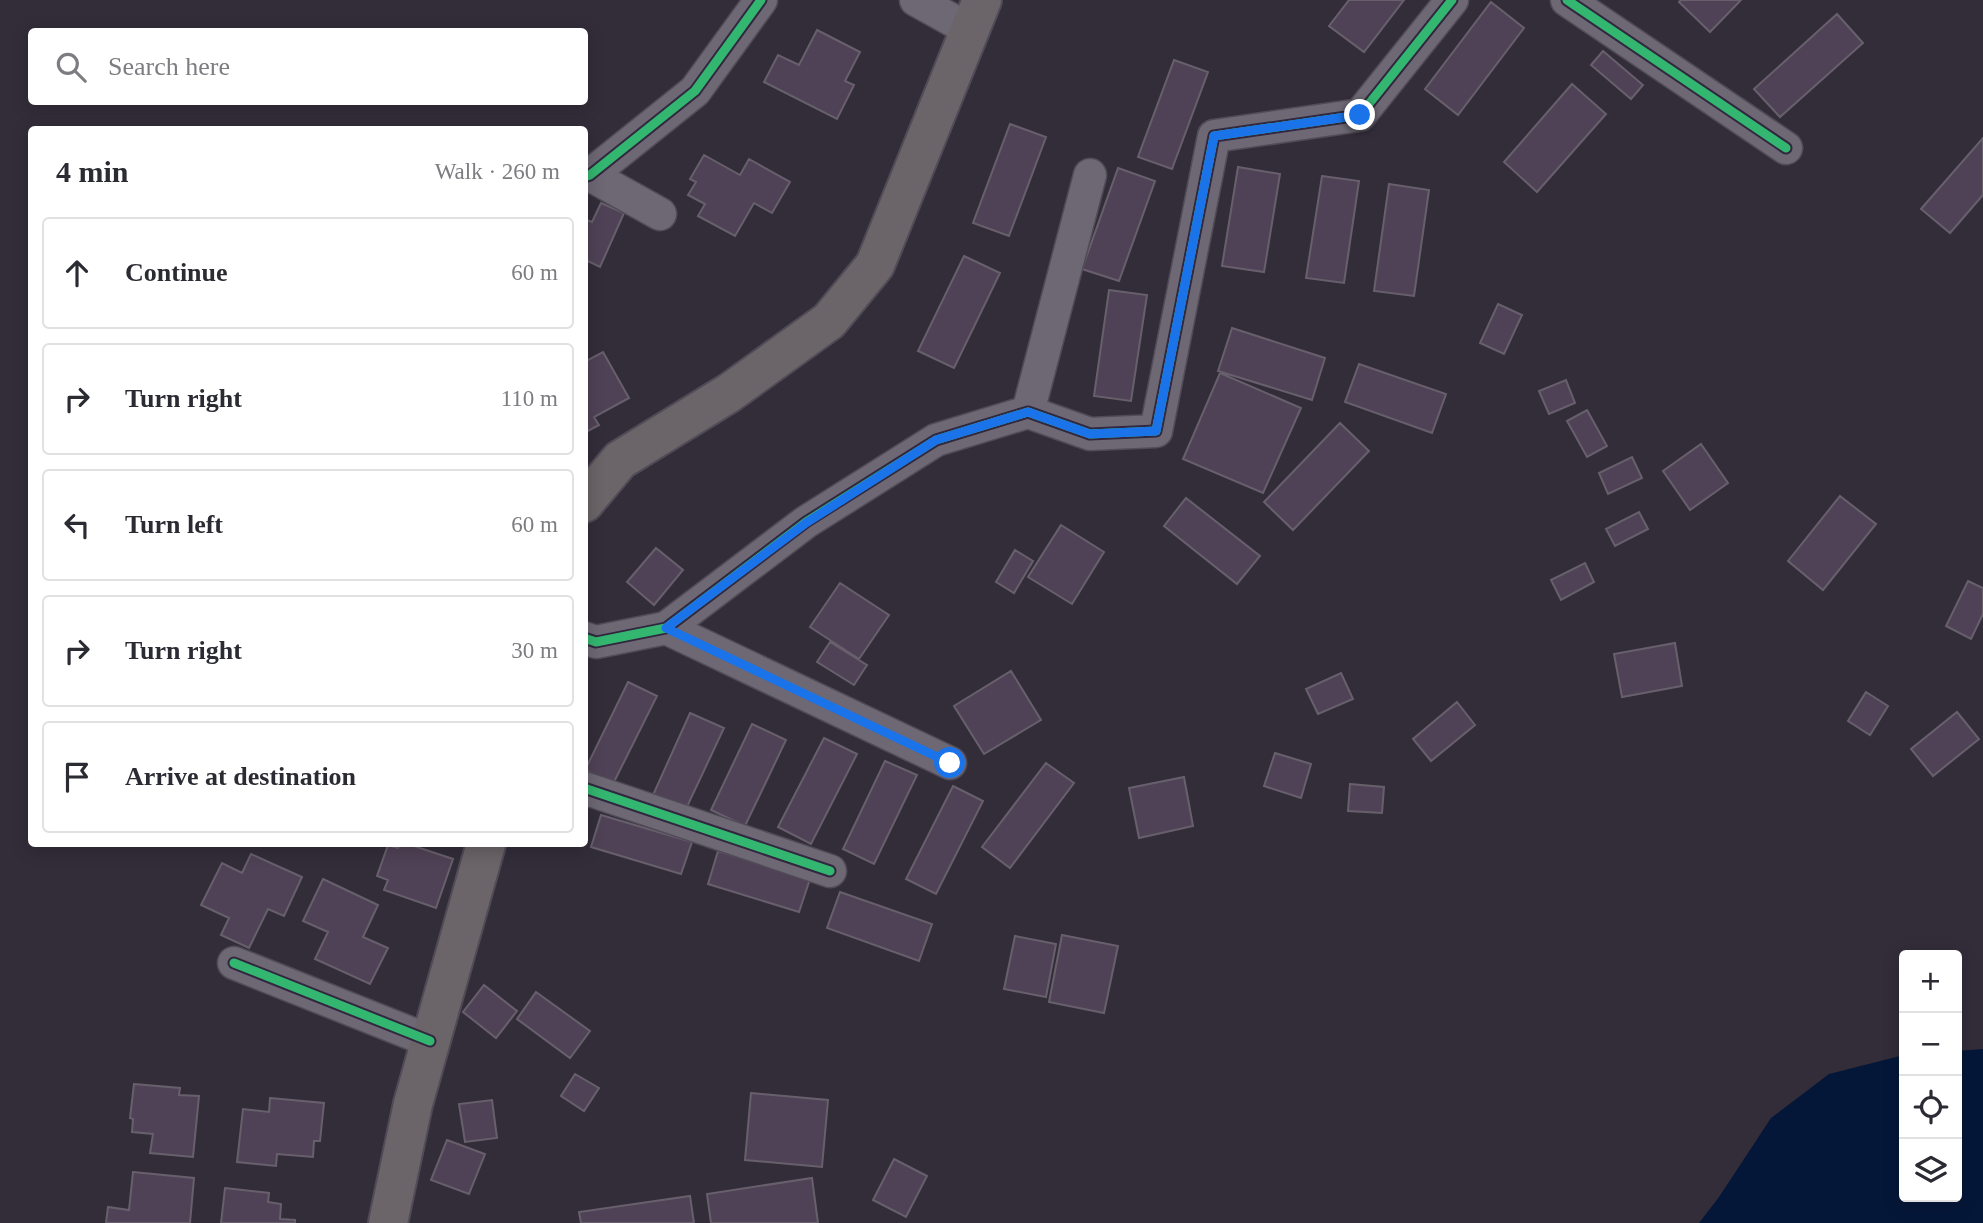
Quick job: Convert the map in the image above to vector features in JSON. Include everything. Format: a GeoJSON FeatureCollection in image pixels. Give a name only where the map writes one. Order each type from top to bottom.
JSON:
{"type":"FeatureCollection","features":[{"type":"Feature","properties":{"kind":"main road"},"geometry":{"type":"LineString","coordinates":[[588,498],[620,460],[729,393],[829,321],[860,284],[875,265],[976,15]]}},
{"type":"Feature","properties":{"kind":"main road"},"geometry":{"type":"LineString","coordinates":[[388,1223],[413,1104],[485,847]]}},
{"type":"Feature","properties":{"kind":"street"},"geometry":{"type":"LineString","coordinates":[[588,175],[695,91],[761,0]]}},
{"type":"Feature","properties":{"kind":"street"},"geometry":{"type":"LineString","coordinates":[[916,0],[976,15]]}},
{"type":"Feature","properties":{"kind":"street"},"geometry":{"type":"LineString","coordinates":[[588,639],[596,642],[666,628],[806,523],[936,440],[1028,412],[1090,434],[1156,431],[1214,136],[1360,115],[1452,0]]}},
{"type":"Feature","properties":{"kind":"street"},"geometry":{"type":"LineString","coordinates":[[1567,0],[1786,148]]}},
{"type":"Feature","properties":{"kind":"street"},"geometry":{"type":"LineString","coordinates":[[1028,412],[1090,175]]}},
{"type":"Feature","properties":{"kind":"street"},"geometry":{"type":"LineString","coordinates":[[588,177],[660,214]]}},
{"type":"Feature","properties":{"kind":"street"},"geometry":{"type":"LineString","coordinates":[[666,628],[950,763]]}},
{"type":"Feature","properties":{"kind":"street"},"geometry":{"type":"LineString","coordinates":[[588,789],[830,871]]}},
{"type":"Feature","properties":{"kind":"street"},"geometry":{"type":"LineString","coordinates":[[234,963],[430,1041]]}},
{"type":"Feature","properties":{"kind":"water"},"geometry":{"type":"Polygon","coordinates":[[[1983,1049],[1983,1223],[1699,1223],[1771,1118],[1829,1074],[1899,1056],[1899,1202],[1962,1202],[1962,1051],[1983,1049]]]}},
{"type":"Feature","properties":{"kind":"building"},"geometry":{"type":"Polygon","coordinates":[[[1349,0],[1404,0],[1364,52],[1329,26],[1349,0]]]}},
{"type":"Feature","properties":{"kind":"building"},"geometry":{"type":"Polygon","coordinates":[[[1741,0],[1710,32],[1679,2],[1741,0]]]}},
{"type":"Feature","properties":{"kind":"building"},"geometry":{"type":"Polygon","coordinates":[[[1491,2],[1524,28],[1458,115],[1425,89],[1491,2]]]}},
{"type":"Feature","properties":{"kind":"building"},"geometry":{"type":"Polygon","coordinates":[[[1837,14],[1863,43],[1780,117],[1754,89],[1837,14]]]}},
{"type":"Feature","properties":{"kind":"building"},"geometry":{"type":"Polygon","coordinates":[[[817,30],[860,52],[845,81],[854,85],[837,119],[764,82],[778,55],[799,65],[817,30]]]}},
{"type":"Feature","properties":{"kind":"building"},"geometry":{"type":"Polygon","coordinates":[[[1603,51],[1643,85],[1631,99],[1591,65],[1603,51]]]}},
{"type":"Feature","properties":{"kind":"building"},"geometry":{"type":"Polygon","coordinates":[[[1174,60],[1208,72],[1172,169],[1138,157],[1174,60]]]}},
{"type":"Feature","properties":{"kind":"building"},"geometry":{"type":"Polygon","coordinates":[[[1572,84],[1606,114],[1537,192],[1504,162],[1572,84]]]}},
{"type":"Feature","properties":{"kind":"building"},"geometry":{"type":"Polygon","coordinates":[[[1010,124],[1046,137],[1009,236],[973,223],[1010,124]]]}},
{"type":"Feature","properties":{"kind":"building"},"geometry":{"type":"Polygon","coordinates":[[[1983,138],[1983,195],[1950,233],[1921,209],[1983,138]]]}},
{"type":"Feature","properties":{"kind":"building"},"geometry":{"type":"Polygon","coordinates":[[[704,155],[740,175],[749,159],[790,182],[772,213],[754,203],[735,236],[698,216],[705,204],[688,195],[696,182],[690,179],[704,155]]]}},
{"type":"Feature","properties":{"kind":"building"},"geometry":{"type":"Polygon","coordinates":[[[1238,167],[1280,174],[1264,272],[1222,266],[1238,167]]]}},
{"type":"Feature","properties":{"kind":"building"},"geometry":{"type":"Polygon","coordinates":[[[1118,168],[1155,181],[1119,281],[1082,269],[1118,168]]]}},
{"type":"Feature","properties":{"kind":"building"},"geometry":{"type":"Polygon","coordinates":[[[1322,176],[1359,181],[1344,283],[1306,278],[1322,176]]]}},
{"type":"Feature","properties":{"kind":"building"},"geometry":{"type":"Polygon","coordinates":[[[1389,184],[1429,190],[1414,296],[1374,291],[1389,184]]]}},
{"type":"Feature","properties":{"kind":"building"},"geometry":{"type":"Polygon","coordinates":[[[601,203],[624,213],[600,267],[588,261],[588,220],[592,222],[601,203]]]}},
{"type":"Feature","properties":{"kind":"building"},"geometry":{"type":"Polygon","coordinates":[[[964,256],[1000,273],[954,368],[918,351],[964,256]]]}},
{"type":"Feature","properties":{"kind":"building"},"geometry":{"type":"Polygon","coordinates":[[[1109,290],[1147,295],[1131,401],[1094,396],[1109,290]]]}},
{"type":"Feature","properties":{"kind":"building"},"geometry":{"type":"Polygon","coordinates":[[[1498,304],[1522,315],[1504,354],[1480,343],[1498,304]]]}},
{"type":"Feature","properties":{"kind":"building"},"geometry":{"type":"Polygon","coordinates":[[[1232,328],[1325,358],[1312,400],[1218,371],[1232,328]]]}},
{"type":"Feature","properties":{"kind":"building"},"geometry":{"type":"Polygon","coordinates":[[[603,352],[629,398],[594,417],[599,425],[588,431],[588,360],[603,352]]]}},
{"type":"Feature","properties":{"kind":"building"},"geometry":{"type":"Polygon","coordinates":[[[1359,364],[1446,394],[1432,433],[1345,402],[1359,364]]]}},
{"type":"Feature","properties":{"kind":"building"},"geometry":{"type":"Polygon","coordinates":[[[1220,373],[1301,408],[1263,493],[1183,459],[1220,373]]]}},
{"type":"Feature","properties":{"kind":"building"},"geometry":{"type":"Polygon","coordinates":[[[1566,380],[1575,403],[1549,414],[1539,391],[1566,380]]]}},
{"type":"Feature","properties":{"kind":"building"},"geometry":{"type":"Polygon","coordinates":[[[1587,410],[1607,446],[1587,457],[1567,421],[1587,410]]]}},
{"type":"Feature","properties":{"kind":"building"},"geometry":{"type":"Polygon","coordinates":[[[1340,423],[1369,451],[1293,530],[1264,502],[1340,423]]]}},
{"type":"Feature","properties":{"kind":"building"},"geometry":{"type":"Polygon","coordinates":[[[1701,444],[1728,483],[1690,510],[1663,471],[1701,444]]]}},
{"type":"Feature","properties":{"kind":"building"},"geometry":{"type":"Polygon","coordinates":[[[1632,457],[1642,478],[1608,494],[1599,473],[1632,457]]]}},
{"type":"Feature","properties":{"kind":"building"},"geometry":{"type":"Polygon","coordinates":[[[1840,496],[1876,524],[1823,590],[1788,561],[1840,496]]]}},
{"type":"Feature","properties":{"kind":"building"},"geometry":{"type":"Polygon","coordinates":[[[1186,498],[1260,556],[1237,584],[1164,526],[1186,498]]]}},
{"type":"Feature","properties":{"kind":"building"},"geometry":{"type":"Polygon","coordinates":[[[1639,512],[1648,529],[1615,546],[1606,529],[1639,512]]]}},
{"type":"Feature","properties":{"kind":"building"},"geometry":{"type":"Polygon","coordinates":[[[1061,525],[1104,552],[1072,604],[1028,577],[1061,525]]]}},
{"type":"Feature","properties":{"kind":"building"},"geometry":{"type":"Polygon","coordinates":[[[656,548],[683,570],[654,605],[627,582],[656,548]]]}},
{"type":"Feature","properties":{"kind":"building"},"geometry":{"type":"Polygon","coordinates":[[[1015,550],[1033,561],[1014,593],[996,582],[1015,550]]]}},
{"type":"Feature","properties":{"kind":"building"},"geometry":{"type":"Polygon","coordinates":[[[1585,563],[1594,582],[1561,600],[1551,580],[1585,563]]]}},
{"type":"Feature","properties":{"kind":"building"},"geometry":{"type":"Polygon","coordinates":[[[1968,581],[1983,588],[1983,614],[1971,639],[1946,626],[1968,581]]]}},
{"type":"Feature","properties":{"kind":"building"},"geometry":{"type":"Polygon","coordinates":[[[840,583],[889,615],[859,659],[810,627],[840,583]]]}},
{"type":"Feature","properties":{"kind":"building"},"geometry":{"type":"Polygon","coordinates":[[[830,642],[867,665],[854,685],[817,662],[830,642]]]}},
{"type":"Feature","properties":{"kind":"building"},"geometry":{"type":"Polygon","coordinates":[[[1675,643],[1682,686],[1622,697],[1614,654],[1675,643]]]}},
{"type":"Feature","properties":{"kind":"building"},"geometry":{"type":"Polygon","coordinates":[[[1011,671],[1041,720],[984,754],[954,706],[1011,671]]]}},
{"type":"Feature","properties":{"kind":"building"},"geometry":{"type":"Polygon","coordinates":[[[1341,673],[1353,699],[1318,714],[1306,689],[1341,673]]]}},
{"type":"Feature","properties":{"kind":"building"},"geometry":{"type":"Polygon","coordinates":[[[628,682],[657,696],[613,784],[588,772],[588,764],[628,682]]]}},
{"type":"Feature","properties":{"kind":"building"},"geometry":{"type":"Polygon","coordinates":[[[1866,692],[1888,706],[1870,735],[1848,721],[1866,692]]]}},
{"type":"Feature","properties":{"kind":"building"},"geometry":{"type":"Polygon","coordinates":[[[1457,702],[1475,725],[1431,761],[1413,739],[1457,702]]]}},
{"type":"Feature","properties":{"kind":"building"},"geometry":{"type":"Polygon","coordinates":[[[1957,712],[1979,739],[1933,776],[1911,749],[1957,712]]]}},
{"type":"Feature","properties":{"kind":"building"},"geometry":{"type":"Polygon","coordinates":[[[690,713],[724,728],[685,811],[653,795],[690,713]]]}},
{"type":"Feature","properties":{"kind":"building"},"geometry":{"type":"Polygon","coordinates":[[[752,724],[786,740],[745,826],[711,810],[752,724]]]}},
{"type":"Feature","properties":{"kind":"building"},"geometry":{"type":"Polygon","coordinates":[[[824,738],[857,754],[811,844],[778,827],[824,738]]]}},
{"type":"Feature","properties":{"kind":"building"},"geometry":{"type":"Polygon","coordinates":[[[1275,753],[1311,764],[1301,798],[1264,786],[1275,753]]]}},
{"type":"Feature","properties":{"kind":"building"},"geometry":{"type":"Polygon","coordinates":[[[885,761],[917,775],[874,864],[843,849],[885,761]]]}},
{"type":"Feature","properties":{"kind":"building"},"geometry":{"type":"Polygon","coordinates":[[[1046,763],[1074,783],[1010,868],[982,847],[1046,763]]]}},
{"type":"Feature","properties":{"kind":"building"},"geometry":{"type":"Polygon","coordinates":[[[1184,777],[1193,826],[1139,838],[1129,788],[1184,777]]]}},
{"type":"Feature","properties":{"kind":"building"},"geometry":{"type":"Polygon","coordinates":[[[1350,784],[1384,787],[1382,813],[1348,811],[1350,784]]]}},
{"type":"Feature","properties":{"kind":"building"},"geometry":{"type":"Polygon","coordinates":[[[953,786],[983,801],[936,894],[906,879],[953,786]]]}},
{"type":"Feature","properties":{"kind":"building"},"geometry":{"type":"Polygon","coordinates":[[[601,815],[692,842],[681,874],[591,847],[601,815]]]}},
{"type":"Feature","properties":{"kind":"building"},"geometry":{"type":"Polygon","coordinates":[[[387,847],[417,847],[453,859],[436,908],[384,890],[388,880],[377,876],[387,847]]]}},
{"type":"Feature","properties":{"kind":"building"},"geometry":{"type":"Polygon","coordinates":[[[718,851],[810,879],[799,912],[708,884],[718,851]]]}},
{"type":"Feature","properties":{"kind":"building"},"geometry":{"type":"Polygon","coordinates":[[[251,854],[302,877],[284,916],[268,909],[249,948],[221,935],[229,918],[201,905],[222,863],[242,873],[251,854]]]}},
{"type":"Feature","properties":{"kind":"building"},"geometry":{"type":"Polygon","coordinates":[[[323,879],[378,905],[363,937],[388,948],[370,984],[315,959],[328,932],[303,921],[323,879]]]}},
{"type":"Feature","properties":{"kind":"building"},"geometry":{"type":"Polygon","coordinates":[[[840,892],[932,924],[919,961],[827,928],[840,892]]]}},
{"type":"Feature","properties":{"kind":"building"},"geometry":{"type":"Polygon","coordinates":[[[1062,935],[1118,946],[1104,1013],[1049,1002],[1062,935]]]}},
{"type":"Feature","properties":{"kind":"building"},"geometry":{"type":"Polygon","coordinates":[[[1015,936],[1056,944],[1046,997],[1004,989],[1015,936]]]}},
{"type":"Feature","properties":{"kind":"building"},"geometry":{"type":"Polygon","coordinates":[[[484,985],[517,1011],[496,1038],[463,1012],[484,985]]]}},
{"type":"Feature","properties":{"kind":"building"},"geometry":{"type":"Polygon","coordinates":[[[536,992],[590,1031],[570,1058],[517,1019],[536,992]]]}},
{"type":"Feature","properties":{"kind":"building"},"geometry":{"type":"Polygon","coordinates":[[[575,1074],[599,1088],[584,1111],[561,1096],[575,1074]]]}},
{"type":"Feature","properties":{"kind":"building"},"geometry":{"type":"Polygon","coordinates":[[[134,1084],[180,1088],[179,1095],[199,1096],[193,1157],[150,1153],[153,1134],[132,1132],[133,1119],[130,1118],[134,1084]]]}},
{"type":"Feature","properties":{"kind":"building"},"geometry":{"type":"Polygon","coordinates":[[[751,1093],[828,1100],[822,1167],[745,1160],[751,1093]]]}},
{"type":"Feature","properties":{"kind":"building"},"geometry":{"type":"Polygon","coordinates":[[[270,1098],[324,1103],[320,1141],[314,1141],[313,1157],[277,1154],[276,1166],[237,1162],[243,1109],[269,1112],[270,1098]]]}},
{"type":"Feature","properties":{"kind":"building"},"geometry":{"type":"Polygon","coordinates":[[[492,1100],[497,1138],[465,1142],[459,1104],[492,1100]]]}},
{"type":"Feature","properties":{"kind":"building"},"geometry":{"type":"Polygon","coordinates":[[[447,1140],[485,1154],[469,1194],[431,1180],[447,1140]]]}},
{"type":"Feature","properties":{"kind":"building"},"geometry":{"type":"Polygon","coordinates":[[[894,1159],[927,1176],[906,1217],[873,1200],[894,1159]]]}},
{"type":"Feature","properties":{"kind":"building"},"geometry":{"type":"Polygon","coordinates":[[[133,1172],[194,1178],[190,1223],[106,1223],[108,1207],[129,1210],[133,1172]]]}},
{"type":"Feature","properties":{"kind":"building"},"geometry":{"type":"Polygon","coordinates":[[[812,1178],[818,1223],[711,1223],[707,1194],[812,1178]]]}},
{"type":"Feature","properties":{"kind":"building"},"geometry":{"type":"Polygon","coordinates":[[[225,1188],[269,1193],[268,1202],[281,1204],[280,1219],[295,1220],[295,1223],[221,1223],[225,1188]]]}},
{"type":"Feature","properties":{"kind":"building"},"geometry":{"type":"Polygon","coordinates":[[[690,1196],[694,1223],[581,1223],[579,1212],[690,1196]]]}},
{"type":"Feature","properties":{"kind":"cycle path"},"geometry":{"type":"LineString","coordinates":[[588,176],[695,91],[761,0]]}},
{"type":"Feature","properties":{"kind":"cycle path"},"geometry":{"type":"LineString","coordinates":[[588,639],[596,642],[666,628],[806,522],[936,440],[1028,412],[1090,434],[1156,431],[1214,136],[1360,115],[1452,0]]}},
{"type":"Feature","properties":{"kind":"cycle path"},"geometry":{"type":"LineString","coordinates":[[1567,0],[1786,148]]}},
{"type":"Feature","properties":{"kind":"cycle path"},"geometry":{"type":"LineString","coordinates":[[588,789],[830,871]]}},
{"type":"Feature","properties":{"kind":"cycle path"},"geometry":{"type":"LineString","coordinates":[[234,963],[430,1041]]}},
{"type":"Feature","properties":{"kind":"route"},"geometry":{"type":"LineString","coordinates":[[950,763],[666,628],[806,523],[936,440],[1028,412],[1090,434],[1156,431],[1214,136],[1360,115]]}}]}
